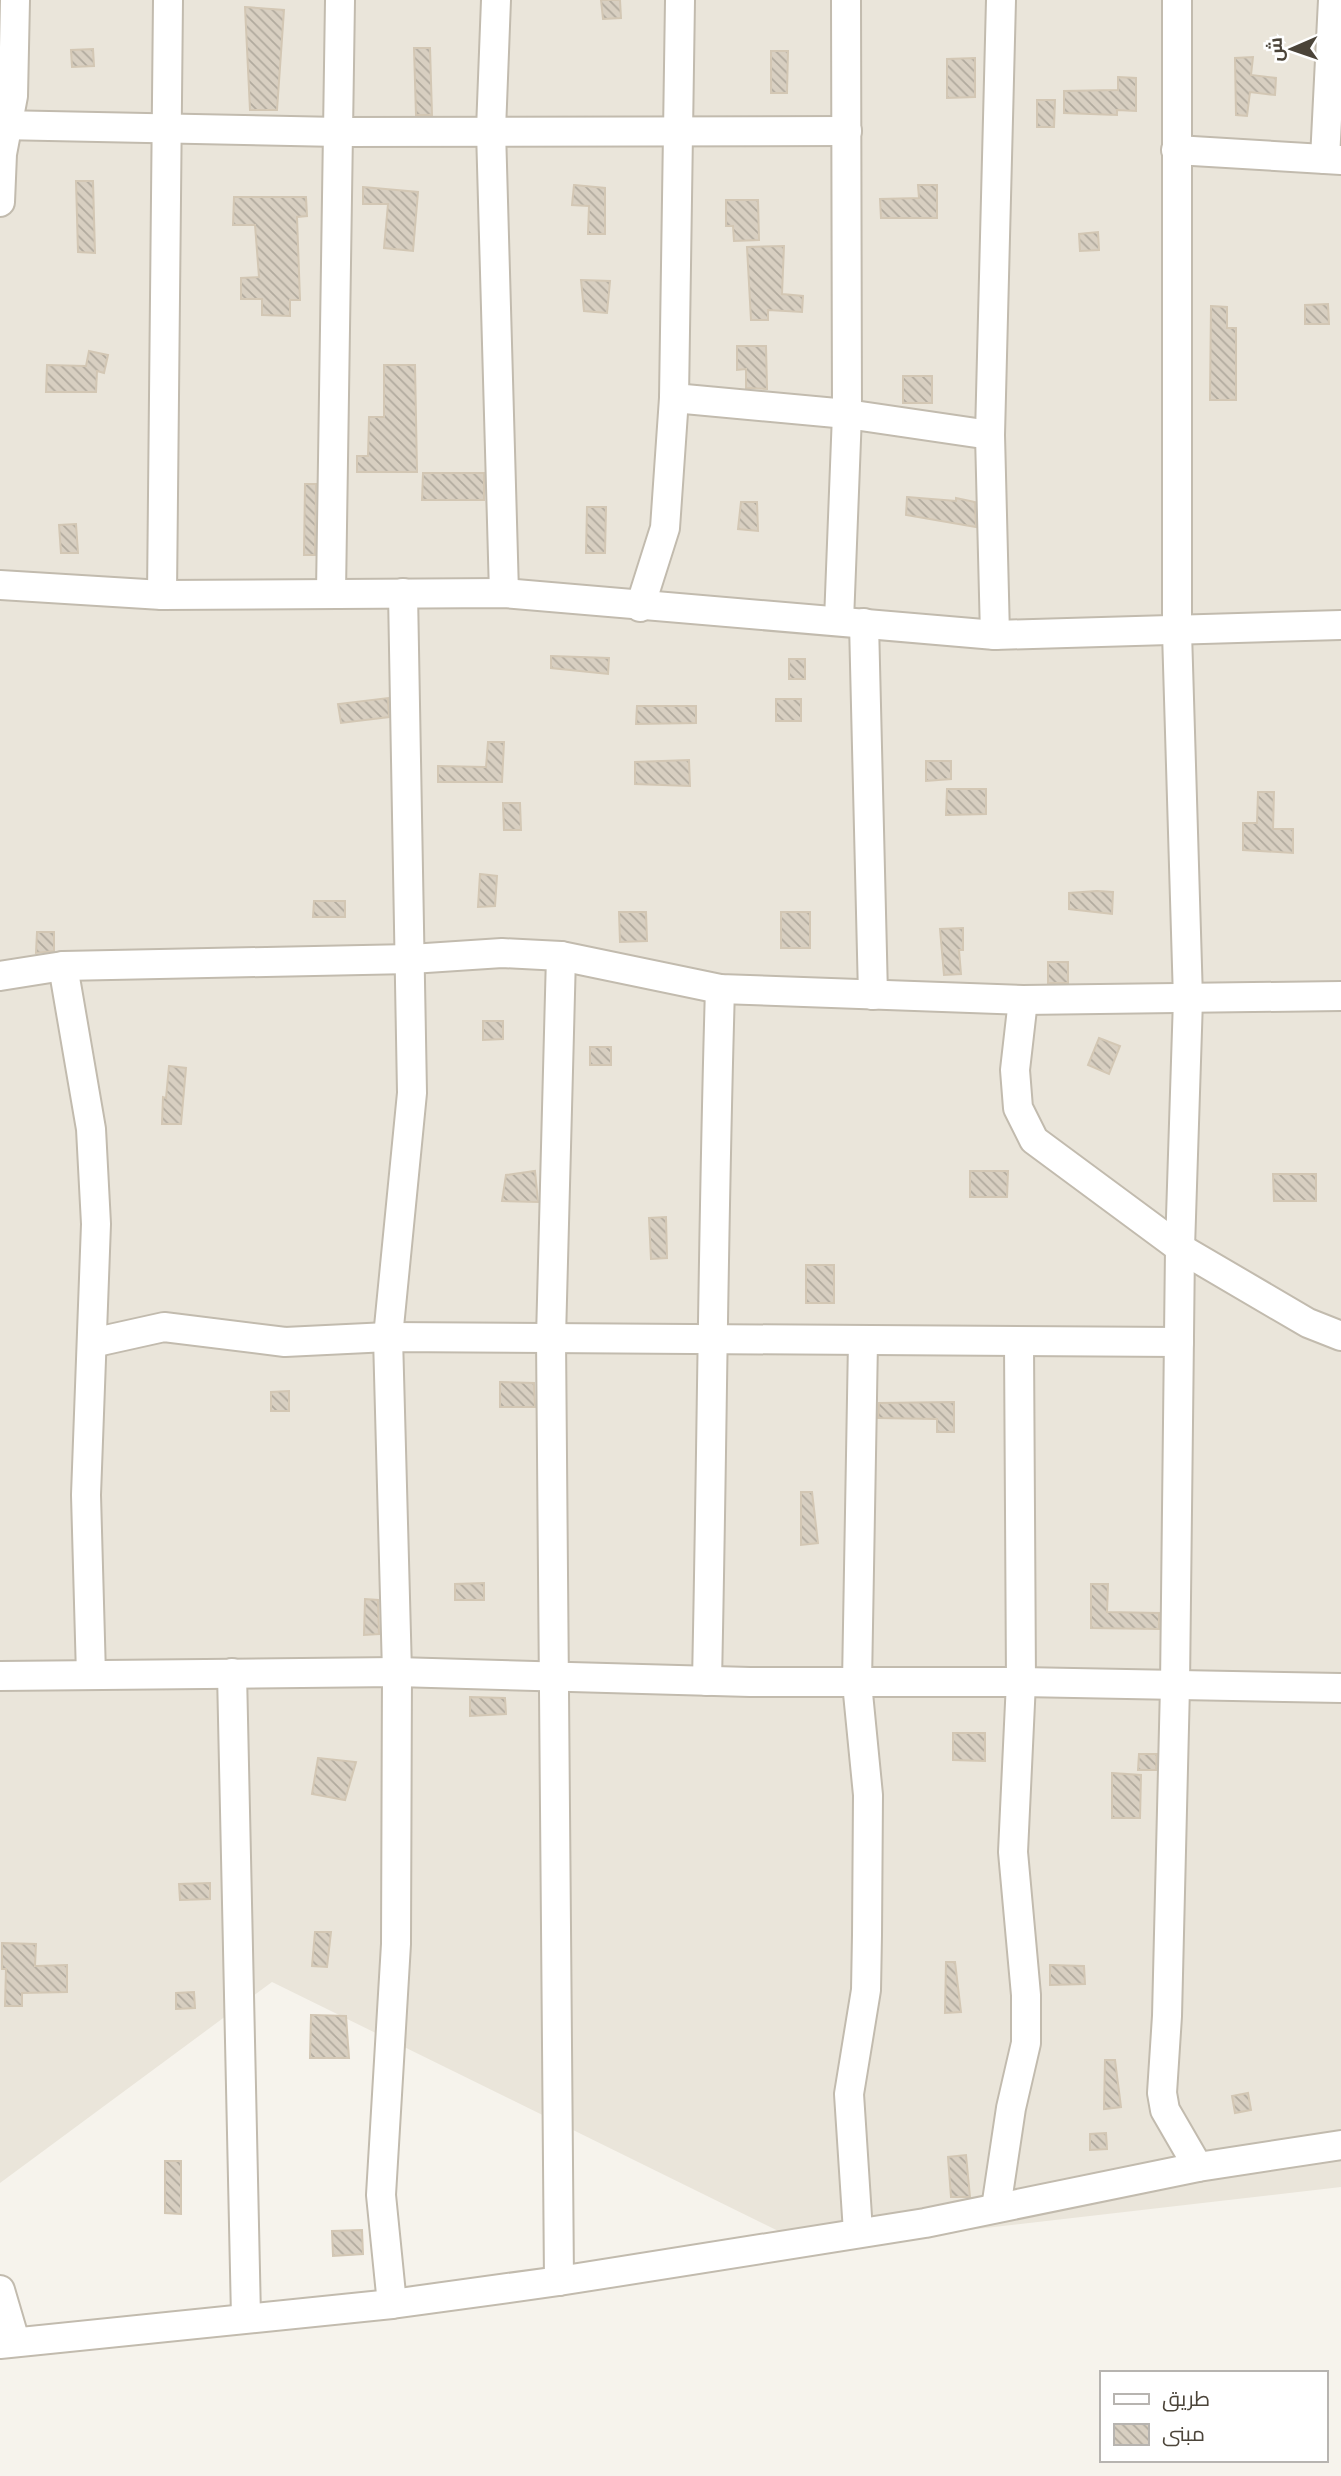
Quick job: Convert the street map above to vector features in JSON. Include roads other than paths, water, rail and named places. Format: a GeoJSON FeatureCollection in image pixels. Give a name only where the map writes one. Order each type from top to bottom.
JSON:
{"type":"FeatureCollection","features":[{"type":"Feature","properties":{"kind":"street"},"geometry":{"type":"LineString","coordinates":[[0,202],[4,125],[13,96],[15,0]]}},
{"type":"Feature","properties":{"kind":"street"},"geometry":{"type":"LineString","coordinates":[[162,595],[168,0]]}},
{"type":"Feature","properties":{"kind":"street"},"geometry":{"type":"LineString","coordinates":[[331,592],[340,0]]}},
{"type":"Feature","properties":{"kind":"street"},"geometry":{"type":"LineString","coordinates":[[496,0],[491,130],[504,593]]}},
{"type":"Feature","properties":{"kind":"street"},"geometry":{"type":"LineString","coordinates":[[640,607],[665,528],[674,398],[680,0]]}},
{"type":"Feature","properties":{"kind":"street"},"geometry":{"type":"LineString","coordinates":[[846,0],[847,414],[851,622],[873,995]]}},
{"type":"Feature","properties":{"kind":"street"},"geometry":{"type":"LineString","coordinates":[[995,635],[990,435],[1001,0]]}},
{"type":"Feature","properties":{"kind":"street"},"geometry":{"type":"LineString","coordinates":[[1177,0],[1177,632],[1188,999],[1180,1248],[1175,1686],[1167,2016],[1162,2093],[1165,2110],[1198,2167]]}},
{"type":"Feature","properties":{"kind":"street"},"geometry":{"type":"LineString","coordinates":[[1176,150],[1333,160],[1333,0]]}},
{"type":"Feature","properties":{"kind":"street"},"geometry":{"type":"LineString","coordinates":[[4,125],[339,132],[679,129],[847,131]]}},
{"type":"Feature","properties":{"kind":"street"},"geometry":{"type":"LineString","coordinates":[[674,398],[847,414],[990,435]]}},
{"type":"Feature","properties":{"kind":"street"},"geometry":{"type":"LineString","coordinates":[[0,585],[162,595],[504,593],[640,607],[995,635],[1177,632],[1341,625]]}},
{"type":"Feature","properties":{"kind":"street"},"geometry":{"type":"LineString","coordinates":[[392,2304],[381,2195],[396,1944],[397,1672],[388,1337],[412,1093],[402,593]]}},
{"type":"Feature","properties":{"kind":"street"},"geometry":{"type":"LineString","coordinates":[[0,976],[63,967],[411,960],[502,953],[561,956],[720,989],[1023,1000],[1341,996]]}},
{"type":"Feature","properties":{"kind":"street"},"geometry":{"type":"LineString","coordinates":[[559,2281],[551,1338],[561,956]]}},
{"type":"Feature","properties":{"kind":"street"},"geometry":{"type":"LineString","coordinates":[[63,967],[91,1129],[96,1224],[86,1494],[91,1675]]}},
{"type":"Feature","properties":{"kind":"street"},"geometry":{"type":"LineString","coordinates":[[706,1681],[714,1338],[713,1213],[720,989]]}},
{"type":"Feature","properties":{"kind":"street"},"geometry":{"type":"LineString","coordinates":[[1023,1000],[1015,1070],[1018,1108],[1034,1140],[1180,1248],[1308,1323],[1341,1336]]}},
{"type":"Feature","properties":{"kind":"street"},"geometry":{"type":"LineString","coordinates":[[92,1343],[164,1327],[285,1342],[388,1337],[1179,1342]]}},
{"type":"Feature","properties":{"kind":"street"},"geometry":{"type":"LineString","coordinates":[[858,2232],[849,2094],[866,1990],[868,1795],[858,1683],[863,1341]]}},
{"type":"Feature","properties":{"kind":"street"},"geometry":{"type":"LineString","coordinates":[[996,2208],[1011,2108],[1026,2043],[1026,1996],[1013,1852],[1021,1682],[1018,1343]]}},
{"type":"Feature","properties":{"kind":"street"},"geometry":{"type":"LineString","coordinates":[[0,1676],[397,1672],[706,1681],[1021,1682],[1341,1688]]}},
{"type":"Feature","properties":{"kind":"street"},"geometry":{"type":"LineString","coordinates":[[232,1673],[246,2317]]}},
{"type":"Feature","properties":{"kind":"street"},"geometry":{"type":"LineString","coordinates":[[0,2290],[8,2343],[392,2304],[559,2281],[858,2232],[996,2208],[1198,2167],[1341,2145]]}}]}
